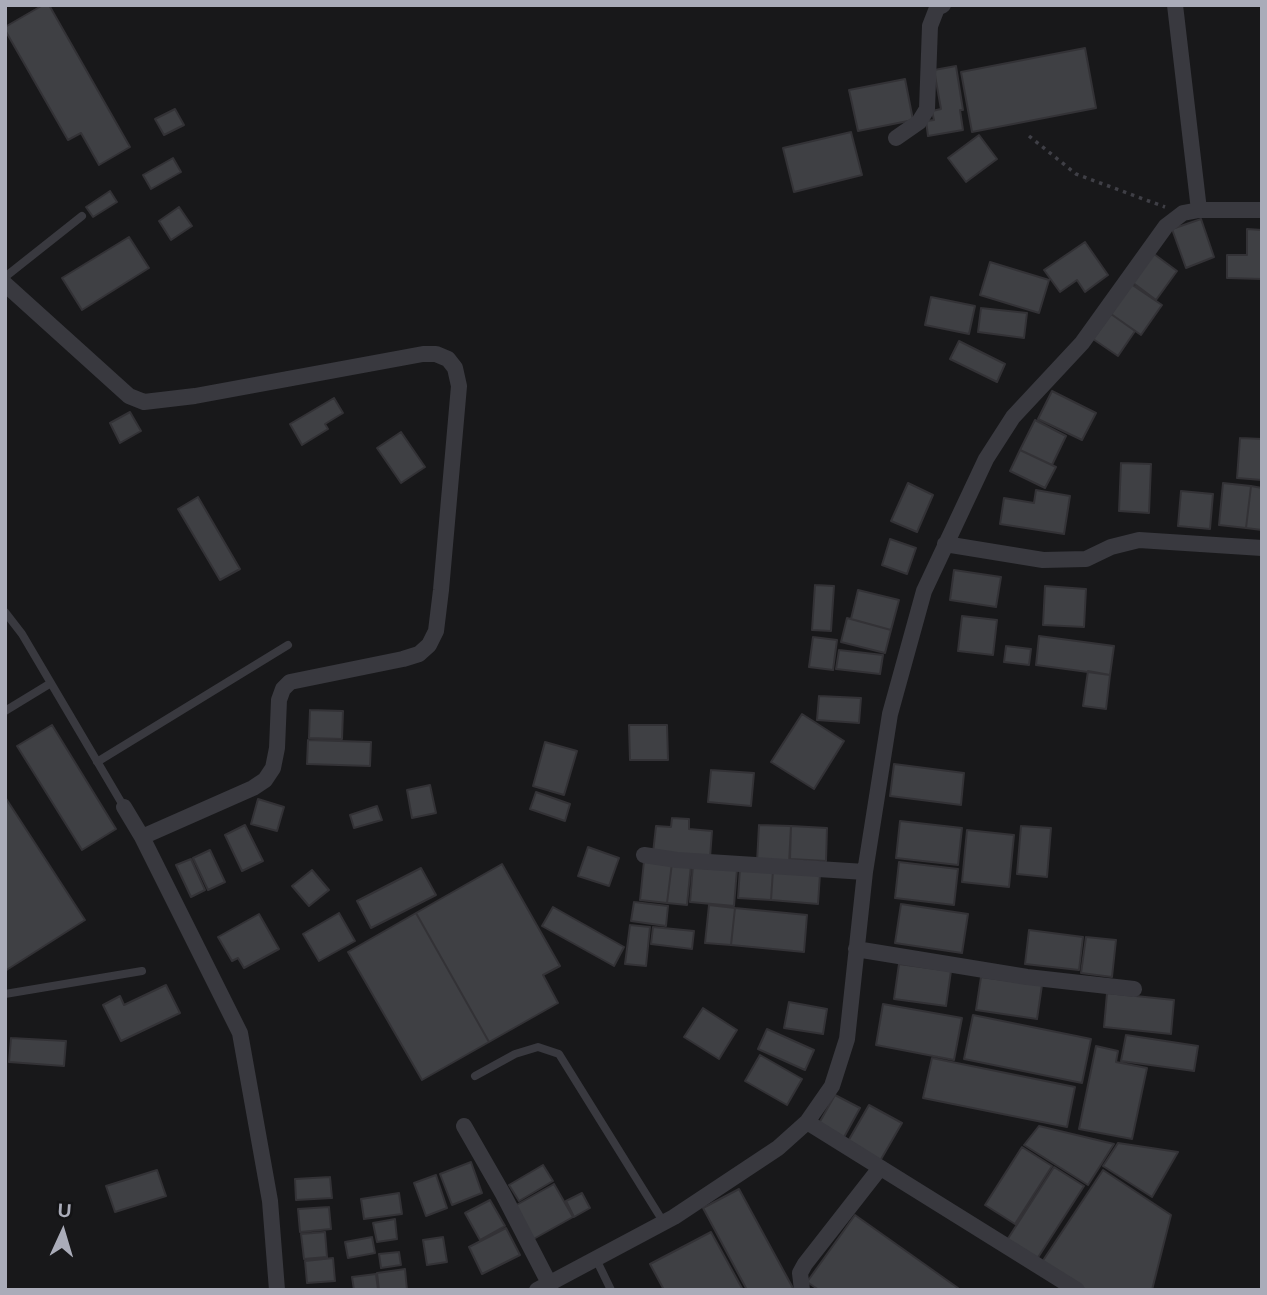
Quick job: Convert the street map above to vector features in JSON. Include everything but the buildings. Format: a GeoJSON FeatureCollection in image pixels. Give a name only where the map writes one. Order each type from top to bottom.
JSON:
{"type":"FeatureCollection","features":[{"type":"Feature","properties":{"kind":"street"},"geometry":{"type":"LineString","coordinates":[[897,138],[919,122],[927,108],[930,26],[937,8],[943,5]]}},
{"type":"Feature","properties":{"kind":"street"},"geometry":{"type":"LineString","coordinates":[[1175,5],[1191,211]]}},
{"type":"Feature","properties":{"kind":"street"},"geometry":{"type":"LineString","coordinates":[[464,1126],[503,1194],[543,1286],[664,1223],[778,1148],[807,1122],[832,1086],[847,1039],[866,872],[890,714],[924,591],[986,458],[1013,416],[1082,343],[1166,226],[1191,211],[1262,210]]}},
{"type":"Feature","properties":{"kind":"street"},"geometry":{"type":"LineString","coordinates":[[5,284],[129,396],[144,402],[195,396],[423,354],[436,354],[447,359],[455,368],[459,386],[441,590],[436,631],[429,645],[419,654],[403,659],[290,682],[283,689],[279,700],[277,748],[273,768],[265,780],[253,788],[142,837]]}},
{"type":"Feature","properties":{"kind":"street"},"geometry":{"type":"LineString","coordinates":[[945,544],[1043,560],[1086,559],[1111,547],[1139,540],[1262,548]]}},
{"type":"Feature","properties":{"kind":"street"},"geometry":{"type":"LineString","coordinates":[[124,807],[142,837],[240,1033],[270,1201],[277,1290]]}},
{"type":"Feature","properties":{"kind":"street"},"geometry":{"type":"LineString","coordinates":[[644,855],[677,860],[866,872]]}},
{"type":"Feature","properties":{"kind":"street"},"geometry":{"type":"LineString","coordinates":[[856,949],[1027,977],[1134,989]]}},
{"type":"Feature","properties":{"kind":"street"},"geometry":{"type":"LineString","coordinates":[[807,1122],[1077,1290]]}},
{"type":"Feature","properties":{"kind":"street"},"geometry":{"type":"LineString","coordinates":[[802,1290],[800,1273],[805,1264],[880,1168]]}},
{"type":"Feature","properties":{"kind":"lane"},"geometry":{"type":"LineString","coordinates":[[5,277],[82,216]]}},
{"type":"Feature","properties":{"kind":"lane"},"geometry":{"type":"LineString","coordinates":[[5,612],[51,683],[124,807]]}},
{"type":"Feature","properties":{"kind":"lane"},"geometry":{"type":"LineString","coordinates":[[97,762],[288,645]]}},
{"type":"Feature","properties":{"kind":"lane"},"geometry":{"type":"LineString","coordinates":[[5,711],[51,683]]}},
{"type":"Feature","properties":{"kind":"lane"},"geometry":{"type":"LineString","coordinates":[[5,994],[142,971]]}},
{"type":"Feature","properties":{"kind":"lane"},"geometry":{"type":"LineString","coordinates":[[475,1076],[515,1054],[538,1047],[559,1054],[664,1223]]}},
{"type":"Feature","properties":{"kind":"lane"},"geometry":{"type":"LineString","coordinates":[[596,1259],[611,1290]]}},
{"type":"Feature","properties":{"kind":"path"},"geometry":{"type":"LineString","coordinates":[[1029,136],[1076,174],[1191,211]]}}]}
